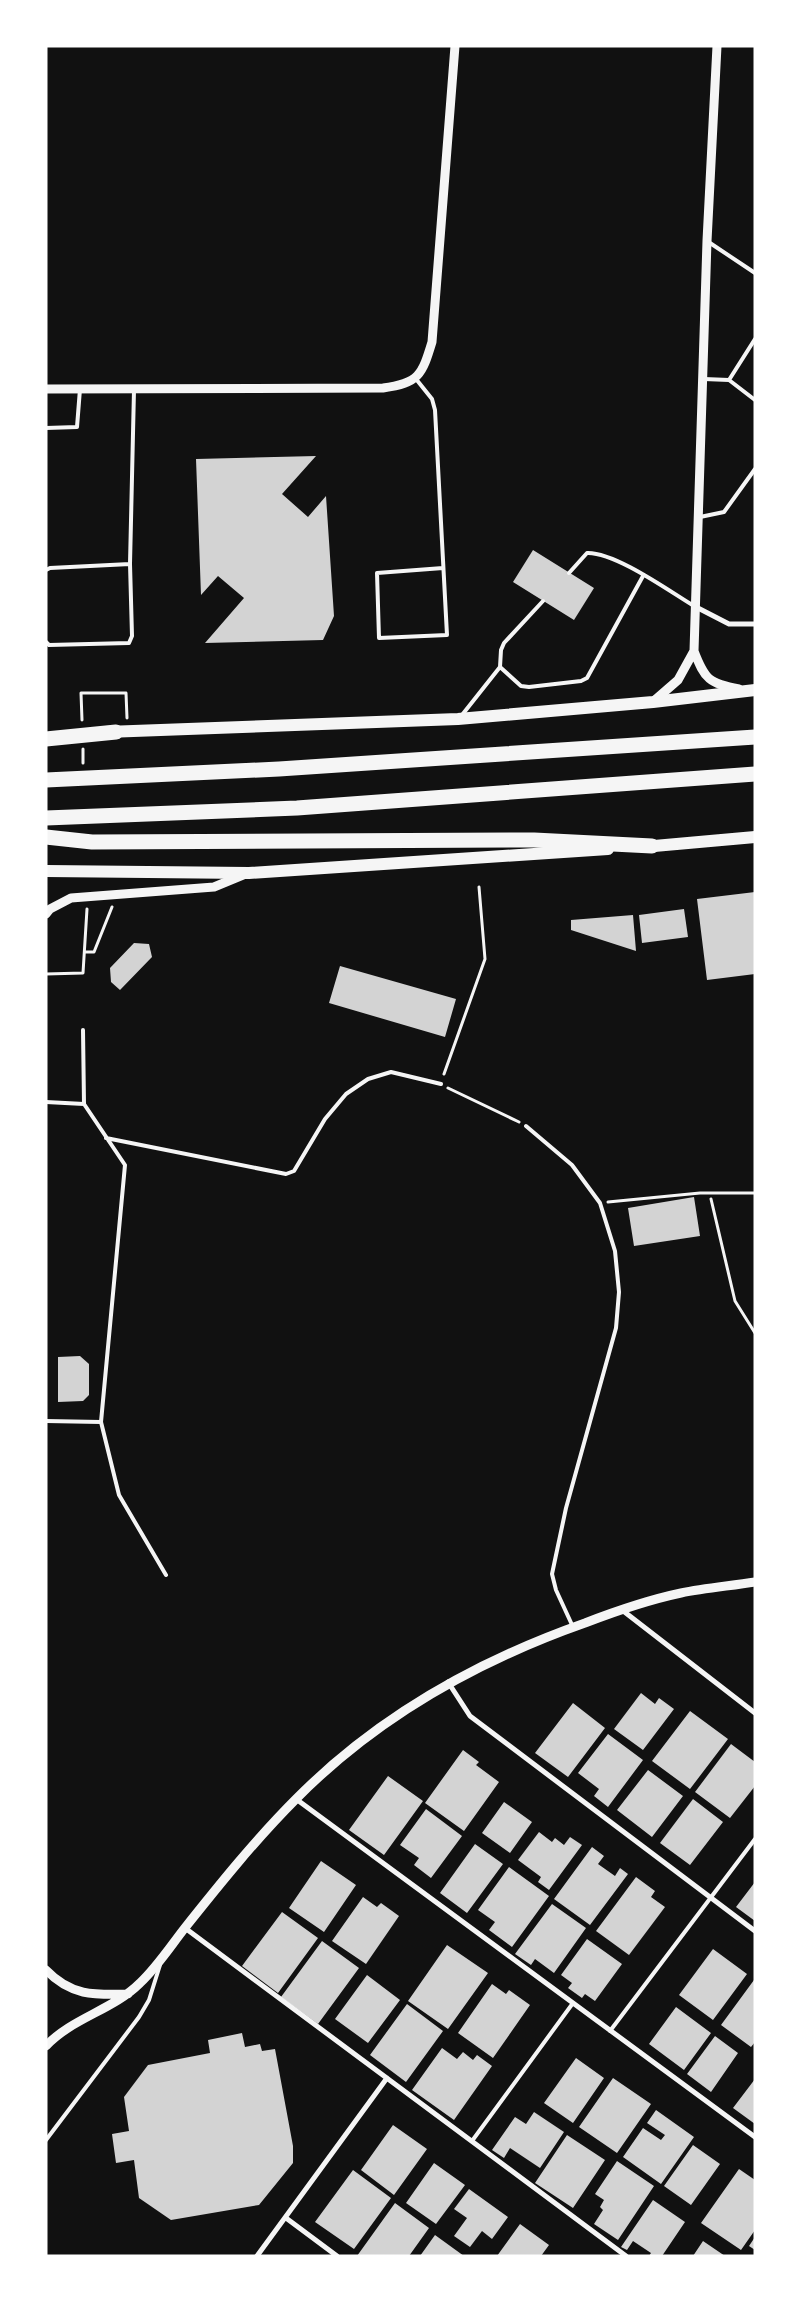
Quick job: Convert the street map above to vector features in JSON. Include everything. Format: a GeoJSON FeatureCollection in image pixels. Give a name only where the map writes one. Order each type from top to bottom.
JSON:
{"type":"FeatureCollection","features":[{"type":"Feature","properties":{"kind":"highway"},"geometry":{"type":"LineString","coordinates":[[46,739],[122,731]]}},
{"type":"Feature","properties":{"kind":"highway"},"geometry":{"type":"LineString","coordinates":[[46,780],[279,769],[755,737]]}},
{"type":"Feature","properties":{"kind":"highway"},"geometry":{"type":"LineString","coordinates":[[46,818],[297,808],[755,774]]}},
{"type":"Feature","properties":{"kind":"highway"},"geometry":{"type":"LineString","coordinates":[[46,837],[92,842],[534,840],[652,846]]}},
{"type":"Feature","properties":{"kind":"main road"},"geometry":{"type":"LineString","coordinates":[[46,731],[122,731],[458,719],[653,702],[751,690]]}},
{"type":"Feature","properties":{"kind":"main road"},"geometry":{"type":"LineString","coordinates":[[46,871],[249,873],[652,846],[755,837]]}},
{"type":"Feature","properties":{"kind":"street"},"geometry":{"type":"LineString","coordinates":[[46,389],[383,388],[402,386],[416,379],[424,369],[432,342],[455,46]]}},
{"type":"Feature","properties":{"kind":"street"},"geometry":{"type":"LineString","coordinates":[[653,702],[678,680],[694,651],[708,242],[717,46]]}},
{"type":"Feature","properties":{"kind":"street"},"geometry":{"type":"LineString","coordinates":[[696,607],[729,624],[755,624]]}},
{"type":"Feature","properties":{"kind":"street"},"geometry":{"type":"LineString","coordinates":[[694,651],[706,676],[716,684],[751,690]]}},
{"type":"Feature","properties":{"kind":"street"},"geometry":{"type":"LineString","coordinates":[[46,914],[50,909],[71,898],[214,887],[249,873]]}},
{"type":"Feature","properties":{"kind":"street"},"geometry":{"type":"LineString","coordinates":[[46,2046],[63,2032],[114,2004],[128,1994],[163,1957],[185,1928],[296,1799],[328,1770],[399,1714],[448,1682],[531,1642],[621,1609],[681,1593],[755,1582]]}},
{"type":"Feature","properties":{"kind":"street"},"geometry":{"type":"LineString","coordinates":[[621,1609],[755,1713]]}},
{"type":"Feature","properties":{"kind":"street"},"geometry":{"type":"LineString","coordinates":[[448,1682],[470,1716],[755,1931]]}},
{"type":"Feature","properties":{"kind":"street"},"geometry":{"type":"LineString","coordinates":[[296,1799],[755,2137]]}},
{"type":"Feature","properties":{"kind":"street"},"geometry":{"type":"LineString","coordinates":[[185,1928],[626,2256]]}},
{"type":"Feature","properties":{"kind":"street"},"geometry":{"type":"LineString","coordinates":[[46,1970],[67,1988],[80,1993],[128,1994]]}},
{"type":"Feature","properties":{"kind":"street"},"geometry":{"type":"LineString","coordinates":[[257,2256],[387,2078]]}},
{"type":"Feature","properties":{"kind":"street"},"geometry":{"type":"LineString","coordinates":[[286,2218],[337,2256]]}},
{"type":"Feature","properties":{"kind":"lane"},"geometry":{"type":"LineString","coordinates":[[708,242],[755,273]]}},
{"type":"Feature","properties":{"kind":"lane"},"geometry":{"type":"LineString","coordinates":[[729,380],[755,338]]}},
{"type":"Feature","properties":{"kind":"lane"},"geometry":{"type":"LineString","coordinates":[[416,379],[432,398],[435,410],[444,568],[447,635],[379,638],[377,574],[444,568]]}},
{"type":"Feature","properties":{"kind":"lane"},"geometry":{"type":"LineString","coordinates":[[703,379],[729,380],[755,400]]}},
{"type":"Feature","properties":{"kind":"lane"},"geometry":{"type":"LineString","coordinates":[[46,428],[77,427],[80,390]]}},
{"type":"Feature","properties":{"kind":"lane"},"geometry":{"type":"LineString","coordinates":[[46,642],[49,645],[129,643],[132,636],[130,564],[134,390]]}},
{"type":"Feature","properties":{"kind":"lane"},"geometry":{"type":"LineString","coordinates":[[698,517],[724,512],[755,469]]}},
{"type":"Feature","properties":{"kind":"lane"},"geometry":{"type":"LineString","coordinates":[[569,573],[587,553],[596,553],[606,556],[696,607]]}},
{"type":"Feature","properties":{"kind":"lane"},"geometry":{"type":"LineString","coordinates":[[46,570],[50,568],[130,564]]}},
{"type":"Feature","properties":{"kind":"lane"},"geometry":{"type":"LineString","coordinates":[[500,666],[521,686],[529,687],[581,681],[587,678],[643,576]]}},
{"type":"Feature","properties":{"kind":"lane"},"geometry":{"type":"LineString","coordinates":[[458,719],[500,666],[504,643],[543,601]]}},
{"type":"Feature","properties":{"kind":"lane"},"geometry":{"type":"LineString","coordinates":[[82,1030],[84,1104],[125,1165],[101,1422],[119,1495],[166,1576]]}},
{"type":"Feature","properties":{"kind":"lane"},"geometry":{"type":"LineString","coordinates":[[106,1138],[286,1174],[294,1171],[325,1119],[346,1094],[368,1079],[391,1072],[441,1084]]}},
{"type":"Feature","properties":{"kind":"lane"},"geometry":{"type":"LineString","coordinates":[[46,1102],[84,1104]]}},
{"type":"Feature","properties":{"kind":"lane"},"geometry":{"type":"LineString","coordinates":[[526,1126],[572,1165],[600,1203],[615,1251],[619,1292],[616,1328],[566,1508],[552,1574],[556,1590],[573,1627]]}},
{"type":"Feature","properties":{"kind":"lane"},"geometry":{"type":"LineString","coordinates":[[46,1421],[101,1422]]}},
{"type":"Feature","properties":{"kind":"lane"},"geometry":{"type":"LineString","coordinates":[[610,2031],[709,1897],[755,1839]]}},
{"type":"Feature","properties":{"kind":"lane"},"geometry":{"type":"LineString","coordinates":[[46,2140],[139,2017],[149,2000],[163,1957]]}},
{"type":"Feature","properties":{"kind":"lane"},"geometry":{"type":"LineString","coordinates":[[472,2141],[573,2003]]}},
{"type":"Feature","properties":{"kind":"path"},"geometry":{"type":"LineString","coordinates":[[81,693],[126,694],[122,731]]}},
{"type":"Feature","properties":{"kind":"path"},"geometry":{"type":"LineString","coordinates":[[479,888],[485,959],[441,1084],[526,1126]]}},
{"type":"Feature","properties":{"kind":"path"},"geometry":{"type":"LineString","coordinates":[[85,952],[94,952],[118,894]]}},
{"type":"Feature","properties":{"kind":"path"},"geometry":{"type":"LineString","coordinates":[[46,974],[83,973],[88,922]]}},
{"type":"Feature","properties":{"kind":"path"},"geometry":{"type":"LineString","coordinates":[[600,1203],[700,1193],[755,1193]]}},
{"type":"Feature","properties":{"kind":"path"},"geometry":{"type":"LineString","coordinates":[[711,1199],[735,1301],[755,1333]]}},
{"type":"Feature","properties":{"kind":"building"},"geometry":{"type":"Polygon","coordinates":[[[316,456],[282,494],[308,517],[326,496],[334,616],[323,640],[205,643],[244,598],[218,576],[201,595],[196,459],[316,456]]]}},
{"type":"Feature","properties":{"kind":"building"},"geometry":{"type":"Polygon","coordinates":[[[533,550],[594,588],[574,620],[513,582],[533,550]]]}},
{"type":"Feature","properties":{"kind":"building"},"geometry":{"type":"Polygon","coordinates":[[[755,892],[755,974],[707,980],[697,899],[755,892]]]}},
{"type":"Feature","properties":{"kind":"building"},"geometry":{"type":"Polygon","coordinates":[[[684,909],[688,937],[642,943],[639,915],[684,909]]]}},
{"type":"Feature","properties":{"kind":"building"},"geometry":{"type":"Polygon","coordinates":[[[633,915],[636,951],[571,930],[571,920],[633,915]]]}},
{"type":"Feature","properties":{"kind":"building"},"geometry":{"type":"Polygon","coordinates":[[[134,943],[149,944],[152,957],[120,990],[111,982],[110,968],[134,943]]]}},
{"type":"Feature","properties":{"kind":"building"},"geometry":{"type":"Polygon","coordinates":[[[340,966],[456,999],[445,1037],[329,1003],[340,966]]]}},
{"type":"Feature","properties":{"kind":"building"},"geometry":{"type":"Polygon","coordinates":[[[694,1197],[700,1236],[634,1246],[628,1208],[694,1197]]]}},
{"type":"Feature","properties":{"kind":"building"},"geometry":{"type":"Polygon","coordinates":[[[80,1356],[89,1364],[89,1395],[83,1401],[58,1402],[58,1357],[80,1356]]]}},
{"type":"Feature","properties":{"kind":"building"},"geometry":{"type":"Polygon","coordinates":[[[641,1693],[655,1704],[659,1698],[674,1709],[643,1750],[614,1729],[641,1693]]]}},
{"type":"Feature","properties":{"kind":"building"},"geometry":{"type":"Polygon","coordinates":[[[573,1703],[605,1728],[568,1777],[535,1753],[573,1703]]]}},
{"type":"Feature","properties":{"kind":"building"},"geometry":{"type":"Polygon","coordinates":[[[690,1711],[728,1739],[690,1789],[652,1761],[690,1711]]]}},
{"type":"Feature","properties":{"kind":"building"},"geometry":{"type":"Polygon","coordinates":[[[608,1734],[643,1760],[608,1807],[594,1796],[599,1789],[578,1773],[608,1734]]]}},
{"type":"Feature","properties":{"kind":"building"},"geometry":{"type":"Polygon","coordinates":[[[731,1744],[755,1762],[755,1786],[730,1818],[695,1792],[731,1744]]]}},
{"type":"Feature","properties":{"kind":"building"},"geometry":{"type":"Polygon","coordinates":[[[463,1750],[479,1762],[476,1765],[499,1782],[464,1831],[425,1803],[463,1750]]]}},
{"type":"Feature","properties":{"kind":"building"},"geometry":{"type":"Polygon","coordinates":[[[648,1770],[683,1796],[652,1837],[617,1810],[648,1770]]]}},
{"type":"Feature","properties":{"kind":"building"},"geometry":{"type":"Polygon","coordinates":[[[388,1776],[423,1801],[384,1855],[349,1830],[388,1776]]]}},
{"type":"Feature","properties":{"kind":"building"},"geometry":{"type":"Polygon","coordinates":[[[693,1799],[723,1822],[690,1865],[660,1843],[693,1799]]]}},
{"type":"Feature","properties":{"kind":"building"},"geometry":{"type":"Polygon","coordinates":[[[504,1802],[532,1822],[510,1853],[482,1833],[504,1802]]]}},
{"type":"Feature","properties":{"kind":"building"},"geometry":{"type":"Polygon","coordinates":[[[426,1809],[462,1836],[431,1878],[414,1865],[419,1858],[400,1845],[426,1809]]]}},
{"type":"Feature","properties":{"kind":"building"},"geometry":{"type":"Polygon","coordinates":[[[539,1832],[552,1842],[555,1838],[564,1845],[570,1837],[582,1845],[549,1890],[538,1882],[541,1877],[518,1860],[539,1832]]]}},
{"type":"Feature","properties":{"kind":"building"},"geometry":{"type":"Polygon","coordinates":[[[475,1844],[503,1864],[467,1913],[440,1893],[475,1844]]]}},
{"type":"Feature","properties":{"kind":"building"},"geometry":{"type":"Polygon","coordinates":[[[592,1847],[604,1856],[598,1864],[615,1876],[620,1868],[628,1874],[590,1925],[554,1899],[592,1847]]]}},
{"type":"Feature","properties":{"kind":"building"},"geometry":{"type":"Polygon","coordinates":[[[321,1861],[356,1885],[324,1932],[289,1908],[321,1861]]]}},
{"type":"Feature","properties":{"kind":"building"},"geometry":{"type":"Polygon","coordinates":[[[509,1867],[549,1896],[512,1947],[489,1930],[495,1922],[478,1910],[509,1867]]]}},
{"type":"Feature","properties":{"kind":"building"},"geometry":{"type":"Polygon","coordinates":[[[636,1877],[655,1891],[651,1897],[665,1907],[629,1955],[596,1931],[636,1877]]]}},
{"type":"Feature","properties":{"kind":"building"},"geometry":{"type":"Polygon","coordinates":[[[755,1882],[755,1921],[736,1907],[755,1882]]]}},
{"type":"Feature","properties":{"kind":"building"},"geometry":{"type":"Polygon","coordinates":[[[363,1897],[377,1907],[381,1903],[399,1916],[366,1964],[332,1941],[363,1897]]]}},
{"type":"Feature","properties":{"kind":"building"},"geometry":{"type":"Polygon","coordinates":[[[552,1904],[586,1928],[554,1973],[535,1959],[531,1965],[515,1954],[552,1904]]]}},
{"type":"Feature","properties":{"kind":"building"},"geometry":{"type":"Polygon","coordinates":[[[282,1912],[318,1938],[278,1993],[242,1966],[282,1912]]]}},
{"type":"Feature","properties":{"kind":"building"},"geometry":{"type":"Polygon","coordinates":[[[587,1939],[622,1964],[595,2001],[585,1994],[582,1998],[568,1988],[572,1983],[561,1975],[587,1939]]]}},
{"type":"Feature","properties":{"kind":"building"},"geometry":{"type":"Polygon","coordinates":[[[322,1941],[359,1968],[318,2024],[281,1997],[322,1941]]]}},
{"type":"Feature","properties":{"kind":"building"},"geometry":{"type":"Polygon","coordinates":[[[447,1945],[488,1973],[448,2029],[408,2001],[447,1945]]]}},
{"type":"Feature","properties":{"kind":"building"},"geometry":{"type":"Polygon","coordinates":[[[713,1949],[747,1974],[713,2020],[679,1995],[713,1949]]]}},
{"type":"Feature","properties":{"kind":"building"},"geometry":{"type":"Polygon","coordinates":[[[367,1975],[400,2000],[368,2043],[335,2019],[367,1975]]]}},
{"type":"Feature","properties":{"kind":"building"},"geometry":{"type":"Polygon","coordinates":[[[754,1980],[755,2042],[751,2047],[721,2025],[754,1980]]]}},
{"type":"Feature","properties":{"kind":"building"},"geometry":{"type":"Polygon","coordinates":[[[492,1984],[506,1994],[509,1990],[530,2005],[493,2058],[458,2033],[492,1984]]]}},
{"type":"Feature","properties":{"kind":"building"},"geometry":{"type":"Polygon","coordinates":[[[407,2004],[443,2031],[406,2082],[370,2055],[407,2004]]]}},
{"type":"Feature","properties":{"kind":"building"},"geometry":{"type":"Polygon","coordinates":[[[676,2007],[711,2033],[684,2070],[649,2044],[676,2007]]]}},
{"type":"Feature","properties":{"kind":"building"},"geometry":{"type":"Polygon","coordinates":[[[242,2033],[245,2047],[260,2044],[262,2051],[275,2049],[293,2146],[293,2163],[259,2205],[171,2220],[139,2198],[134,2160],[116,2163],[112,2134],[129,2131],[124,2097],[148,2065],[210,2053],[208,2040],[242,2033]]]}},
{"type":"Feature","properties":{"kind":"building"},"geometry":{"type":"Polygon","coordinates":[[[715,2036],[738,2053],[711,2092],[687,2074],[715,2036]]]}},
{"type":"Feature","properties":{"kind":"building"},"geometry":{"type":"Polygon","coordinates":[[[442,2048],[457,2059],[463,2052],[473,2060],[477,2055],[492,2066],[454,2120],[412,2090],[442,2048]]]}},
{"type":"Feature","properties":{"kind":"building"},"geometry":{"type":"Polygon","coordinates":[[[576,2058],[604,2078],[573,2123],[544,2103],[576,2058]]]}},
{"type":"Feature","properties":{"kind":"building"},"geometry":{"type":"Polygon","coordinates":[[[613,2078],[651,2104],[617,2153],[579,2127],[613,2078]]]}},
{"type":"Feature","properties":{"kind":"building"},"geometry":{"type":"Polygon","coordinates":[[[755,2079],[755,2124],[733,2108],[755,2079]]]}},
{"type":"Feature","properties":{"kind":"building"},"geometry":{"type":"Polygon","coordinates":[[[656,2110],[694,2137],[661,2184],[623,2157],[643,2128],[661,2140],[665,2135],[647,2123],[656,2110]]]}},
{"type":"Feature","properties":{"kind":"building"},"geometry":{"type":"Polygon","coordinates":[[[534,2112],[564,2132],[540,2168],[510,2148],[504,2158],[492,2150],[515,2117],[526,2124],[534,2112]]]}},
{"type":"Feature","properties":{"kind":"building"},"geometry":{"type":"Polygon","coordinates":[[[393,2125],[427,2149],[394,2195],[361,2170],[393,2125]]]}},
{"type":"Feature","properties":{"kind":"building"},"geometry":{"type":"Polygon","coordinates":[[[567,2135],[605,2160],[573,2208],[535,2183],[567,2135]]]}},
{"type":"Feature","properties":{"kind":"building"},"geometry":{"type":"Polygon","coordinates":[[[693,2145],[720,2164],[691,2205],[664,2186],[693,2145]]]}},
{"type":"Feature","properties":{"kind":"building"},"geometry":{"type":"Polygon","coordinates":[[[617,2161],[654,2186],[618,2240],[594,2224],[603,2210],[600,2207],[604,2200],[595,2194],[617,2161]]]}},
{"type":"Feature","properties":{"kind":"building"},"geometry":{"type":"Polygon","coordinates":[[[434,2163],[465,2185],[436,2224],[406,2203],[434,2163]]]}},
{"type":"Feature","properties":{"kind":"building"},"geometry":{"type":"Polygon","coordinates":[[[739,2169],[755,2180],[755,2230],[741,2250],[701,2223],[739,2169]]]}},
{"type":"Feature","properties":{"kind":"building"},"geometry":{"type":"Polygon","coordinates":[[[353,2170],[391,2198],[354,2249],[315,2222],[353,2170]]]}},
{"type":"Feature","properties":{"kind":"building"},"geometry":{"type":"Polygon","coordinates":[[[469,2189],[508,2217],[492,2239],[482,2231],[470,2247],[454,2236],[467,2218],[454,2209],[469,2189]]]}},
{"type":"Feature","properties":{"kind":"building"},"geometry":{"type":"Polygon","coordinates":[[[653,2200],[685,2222],[662,2256],[649,2256],[651,2253],[633,2241],[627,2250],[621,2247],[653,2200]]]}},
{"type":"Feature","properties":{"kind":"building"},"geometry":{"type":"Polygon","coordinates":[[[395,2203],[429,2228],[409,2256],[357,2256],[395,2203]]]}},
{"type":"Feature","properties":{"kind":"building"},"geometry":{"type":"Polygon","coordinates":[[[520,2224],[549,2245],[541,2256],[497,2256],[520,2224]]]}},
{"type":"Feature","properties":{"kind":"building"},"geometry":{"type":"Polygon","coordinates":[[[435,2235],[464,2256],[420,2256],[435,2235]]]}},
{"type":"Feature","properties":{"kind":"building"},"geometry":{"type":"Polygon","coordinates":[[[755,2237],[755,2250],[749,2246],[755,2237]]]}},
{"type":"Feature","properties":{"kind":"building"},"geometry":{"type":"Polygon","coordinates":[[[703,2241],[725,2256],[693,2256],[703,2241]]]}}]}
